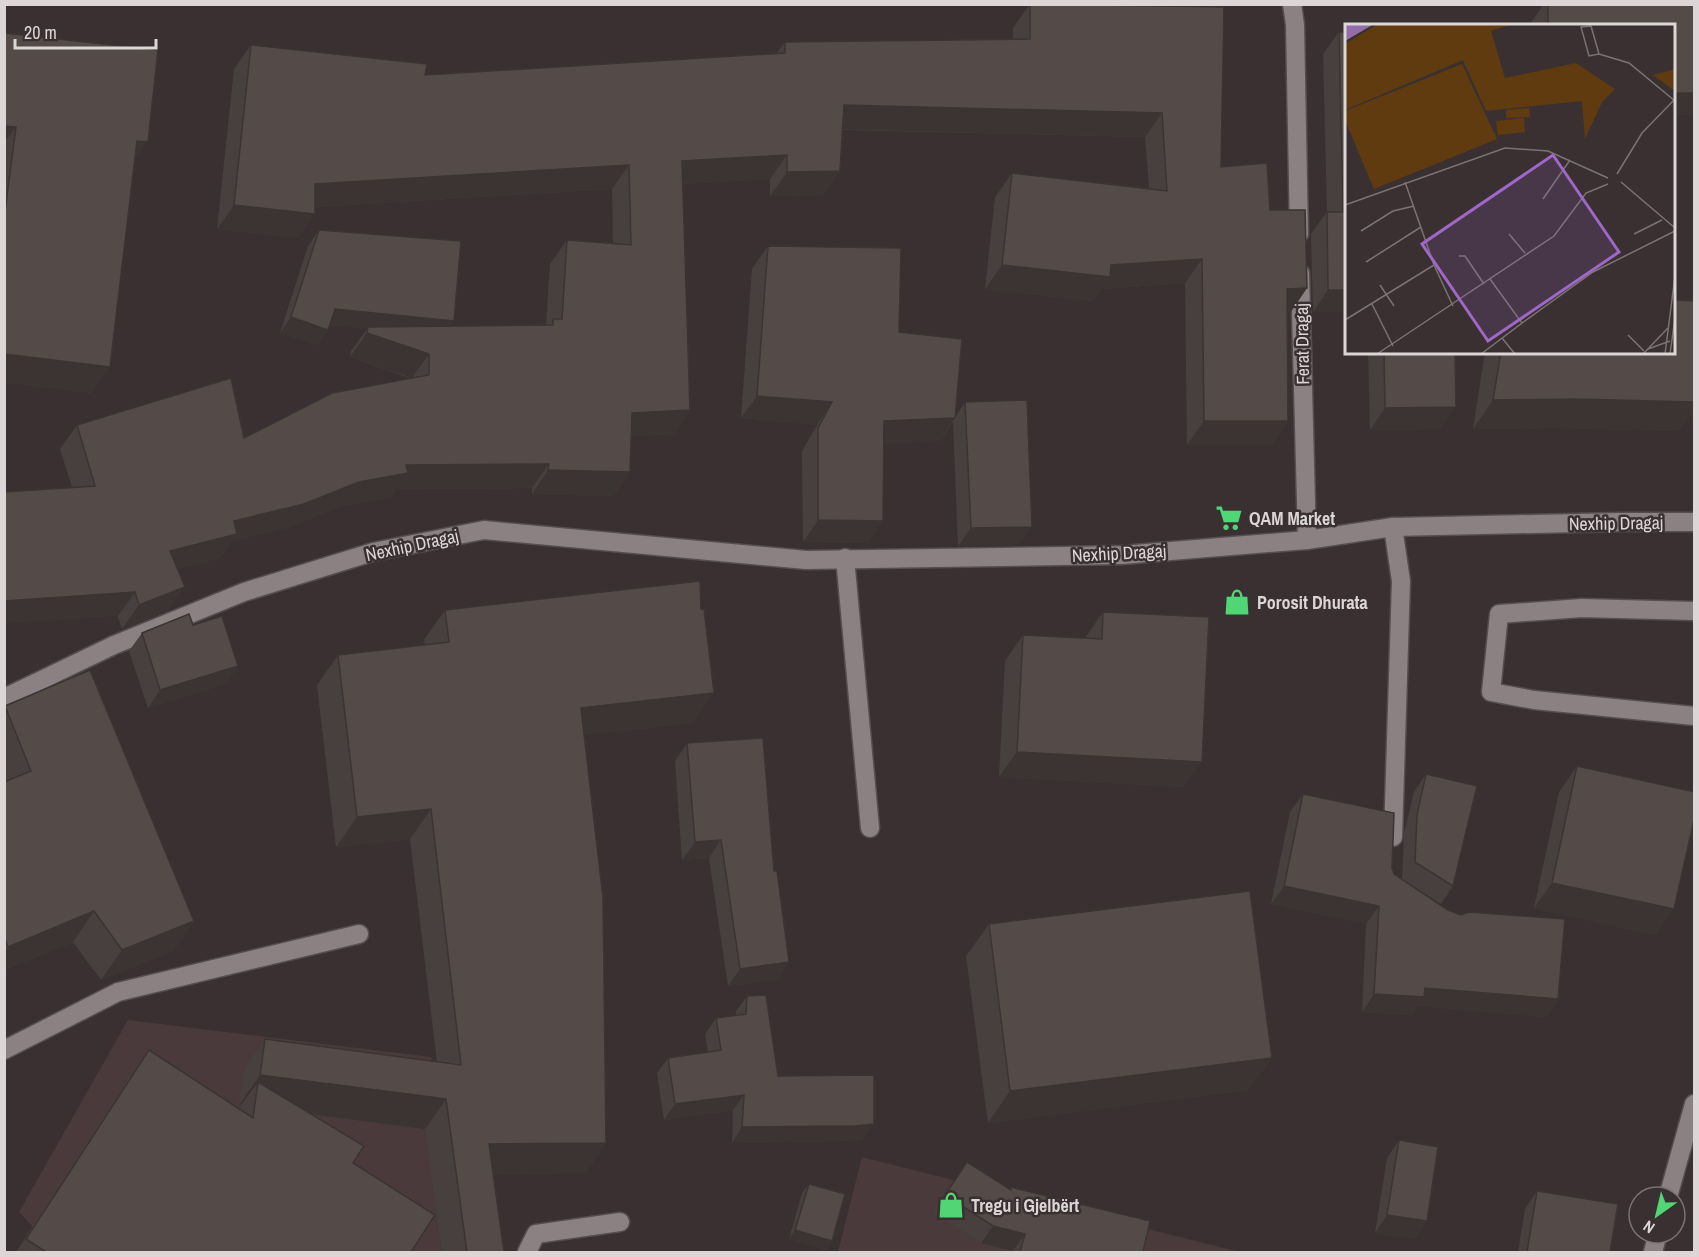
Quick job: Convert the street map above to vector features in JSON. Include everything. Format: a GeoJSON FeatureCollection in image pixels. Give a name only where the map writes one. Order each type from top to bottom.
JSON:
{"type":"FeatureCollection","features":[{"type":"Feature","properties":{"kind":"street","name":"Ferat Dragaj"},"geometry":{"type":"LineString","coordinates":[[1292,4],[1295,25],[1307,540]]}},
{"type":"Feature","properties":{"kind":"street","name":"Nexhip Dragaj"},"geometry":{"type":"LineString","coordinates":[[4,698],[114,645],[244,592],[373,552],[484,530],[806,560],[1122,555],[1307,540],[1393,527],[1695,522]]}},
{"type":"Feature","properties":{"kind":"street"},"geometry":{"type":"LineString","coordinates":[[1392,851],[1401,581],[1393,527]]}},
{"type":"Feature","properties":{"kind":"street"},"geometry":{"type":"LineString","coordinates":[[845,558],[870,828]]}},
{"type":"Feature","properties":{"kind":"street"},"geometry":{"type":"LineString","coordinates":[[1695,611],[1582,608],[1499,614],[1491,692],[1534,700],[1695,716]]}},
{"type":"Feature","properties":{"kind":"street"},"geometry":{"type":"LineString","coordinates":[[4,1050],[118,992],[359,934]]}},
{"type":"Feature","properties":{"kind":"street"},"geometry":{"type":"LineString","coordinates":[[1671,1185],[1695,1104]]}},
{"type":"Feature","properties":{"kind":"street"},"geometry":{"type":"LineString","coordinates":[[527,1252],[536,1234],[620,1222]]}},
{"type":"Feature","properties":{"kind":"shaded area"},"geometry":{"type":"Polygon","coordinates":[[[128,1020],[431,1057],[471,1252],[57,1252],[19,1212],[128,1020]]]}},
{"type":"Feature","properties":{"kind":"shaded area","name":"Tregu i Gjelbërt"},"geometry":{"type":"Polygon","coordinates":[[[862,1157],[1240,1252],[838,1252],[862,1157]]]}},
{"type":"Feature","properties":{"kind":"building"},"geometry":{"type":"Polygon","coordinates":[[[1030,4],[1224,7],[1221,167],[1267,163],[1270,210],[1305,210],[1307,288],[1287,289],[1288,421],[1204,421],[1202,259],[1111,265],[1110,277],[1002,265],[1012,173],[1167,191],[1162,113],[844,105],[840,171],[787,172],[787,155],[682,161],[690,410],[632,413],[630,472],[548,470],[549,464],[406,465],[408,473],[359,482],[304,504],[234,521],[237,534],[170,551],[185,587],[139,605],[135,592],[4,601],[4,492],[95,486],[77,425],[231,378],[244,438],[332,393],[429,375],[429,354],[367,333],[368,327],[553,325],[553,319],[562,319],[567,240],[631,245],[629,165],[315,184],[315,214],[234,205],[251,45],[427,64],[425,75],[785,53],[785,42],[1030,39],[1030,4]]]}},
{"type":"Feature","properties":{"kind":"building"},"geometry":{"type":"Polygon","coordinates":[[[1548,4],[1695,4],[1695,93],[1675,93],[1675,24],[1548,24],[1548,4]]]}},
{"type":"Feature","properties":{"kind":"building"},"geometry":{"type":"Polygon","coordinates":[[[1339,32],[1345,32],[1345,290],[1328,290],[1327,212],[1343,212],[1339,32]]]}},
{"type":"Feature","properties":{"kind":"building"},"geometry":{"type":"Polygon","coordinates":[[[4,33],[158,50],[148,142],[137,141],[110,367],[4,354],[4,219],[16,127],[4,126],[4,33]]]}},
{"type":"Feature","properties":{"kind":"building"},"geometry":{"type":"Polygon","coordinates":[[[319,230],[461,241],[454,321],[335,309],[328,330],[291,317],[319,230]]]}},
{"type":"Feature","properties":{"kind":"building"},"geometry":{"type":"Polygon","coordinates":[[[768,246],[901,248],[899,332],[962,339],[955,418],[884,421],[883,521],[818,520],[818,428],[832,402],[757,396],[768,246]]]}},
{"type":"Feature","properties":{"kind":"building"},"geometry":{"type":"Polygon","coordinates":[[[1675,300],[1695,301],[1695,402],[1576,399],[1493,400],[1501,354],[1675,354],[1675,300]]]}},
{"type":"Feature","properties":{"kind":"building"},"geometry":{"type":"Polygon","coordinates":[[[1384,354],[1455,354],[1456,407],[1385,408],[1384,354]]]}},
{"type":"Feature","properties":{"kind":"building"},"geometry":{"type":"Polygon","coordinates":[[[1027,400],[1032,527],[971,528],[965,402],[1027,400]]]}},
{"type":"Feature","properties":{"kind":"building"},"geometry":{"type":"Polygon","coordinates":[[[700,581],[701,609],[704,609],[714,693],[581,708],[603,898],[606,1143],[489,1144],[504,1252],[467,1252],[446,1099],[260,1075],[265,1039],[461,1065],[431,809],[357,817],[338,655],[449,642],[445,610],[700,581]]]}},
{"type":"Feature","properties":{"kind":"building"},"geometry":{"type":"Polygon","coordinates":[[[1103,612],[1209,617],[1202,762],[1017,752],[1023,635],[1102,639],[1103,612]]]}},
{"type":"Feature","properties":{"kind":"building"},"geometry":{"type":"Polygon","coordinates":[[[189,614],[193,625],[222,616],[238,666],[160,690],[142,633],[189,614]]]}},
{"type":"Feature","properties":{"kind":"building"},"geometry":{"type":"Polygon","coordinates":[[[90,670],[194,921],[122,950],[94,911],[8,947],[4,937],[4,782],[31,771],[5,706],[90,670]]]}},
{"type":"Feature","properties":{"kind":"building"},"geometry":{"type":"Polygon","coordinates":[[[763,738],[774,871],[777,871],[789,962],[740,969],[721,840],[695,842],[687,743],[763,738]]]}},
{"type":"Feature","properties":{"kind":"building"},"geometry":{"type":"Polygon","coordinates":[[[1577,766],[1695,792],[1695,815],[1674,909],[1552,883],[1577,766]]]}},
{"type":"Feature","properties":{"kind":"building"},"geometry":{"type":"Polygon","coordinates":[[[1426,774],[1477,786],[1453,886],[1415,862],[1417,815],[1426,774]]]}},
{"type":"Feature","properties":{"kind":"building"},"geometry":{"type":"Polygon","coordinates":[[[1303,794],[1394,813],[1392,868],[1394,874],[1448,910],[1461,915],[1469,912],[1565,919],[1558,999],[1425,988],[1424,997],[1374,994],[1379,906],[1284,886],[1303,794]]]}},
{"type":"Feature","properties":{"kind":"building"},"geometry":{"type":"Polygon","coordinates":[[[1250,891],[1272,1058],[1010,1091],[989,924],[1250,891]]]}},
{"type":"Feature","properties":{"kind":"building"},"geometry":{"type":"Polygon","coordinates":[[[766,995],[778,1076],[874,1075],[874,1124],[742,1127],[744,1095],[675,1104],[668,1058],[721,1050],[716,1018],[746,1014],[747,996],[766,995]]]}},
{"type":"Feature","properties":{"kind":"building"},"geometry":{"type":"Polygon","coordinates":[[[149,1050],[253,1118],[258,1082],[364,1146],[353,1163],[435,1215],[411,1252],[46,1252],[26,1239],[149,1050]]]}},
{"type":"Feature","properties":{"kind":"building"},"geometry":{"type":"Polygon","coordinates":[[[1399,1140],[1438,1147],[1427,1221],[1387,1215],[1399,1140]]]}},
{"type":"Feature","properties":{"kind":"building"},"geometry":{"type":"Polygon","coordinates":[[[967,1162],[1011,1190],[1010,1187],[1150,1221],[1143,1252],[1020,1252],[1025,1234],[993,1226],[945,1195],[967,1162]]]}},
{"type":"Feature","properties":{"kind":"building"},"geometry":{"type":"Polygon","coordinates":[[[809,1184],[845,1194],[832,1241],[795,1230],[809,1184]]]}},
{"type":"Feature","properties":{"kind":"building"},"geometry":{"type":"Polygon","coordinates":[[[1537,1191],[1618,1204],[1610,1252],[1527,1252],[1537,1191]]]}},
{"type":"Feature","properties":{"kind":"place","name":"QAM Market"},"geometry":{"type":"Point","coordinates":[1229,518]}},
{"type":"Feature","properties":{"kind":"place","name":"Porosit Dhurata"},"geometry":{"type":"Point","coordinates":[1237,602]}},
{"type":"Feature","properties":{"kind":"place","name":"Tregu i Gjelbërt"},"geometry":{"type":"Point","coordinates":[951,1205]}}]}
